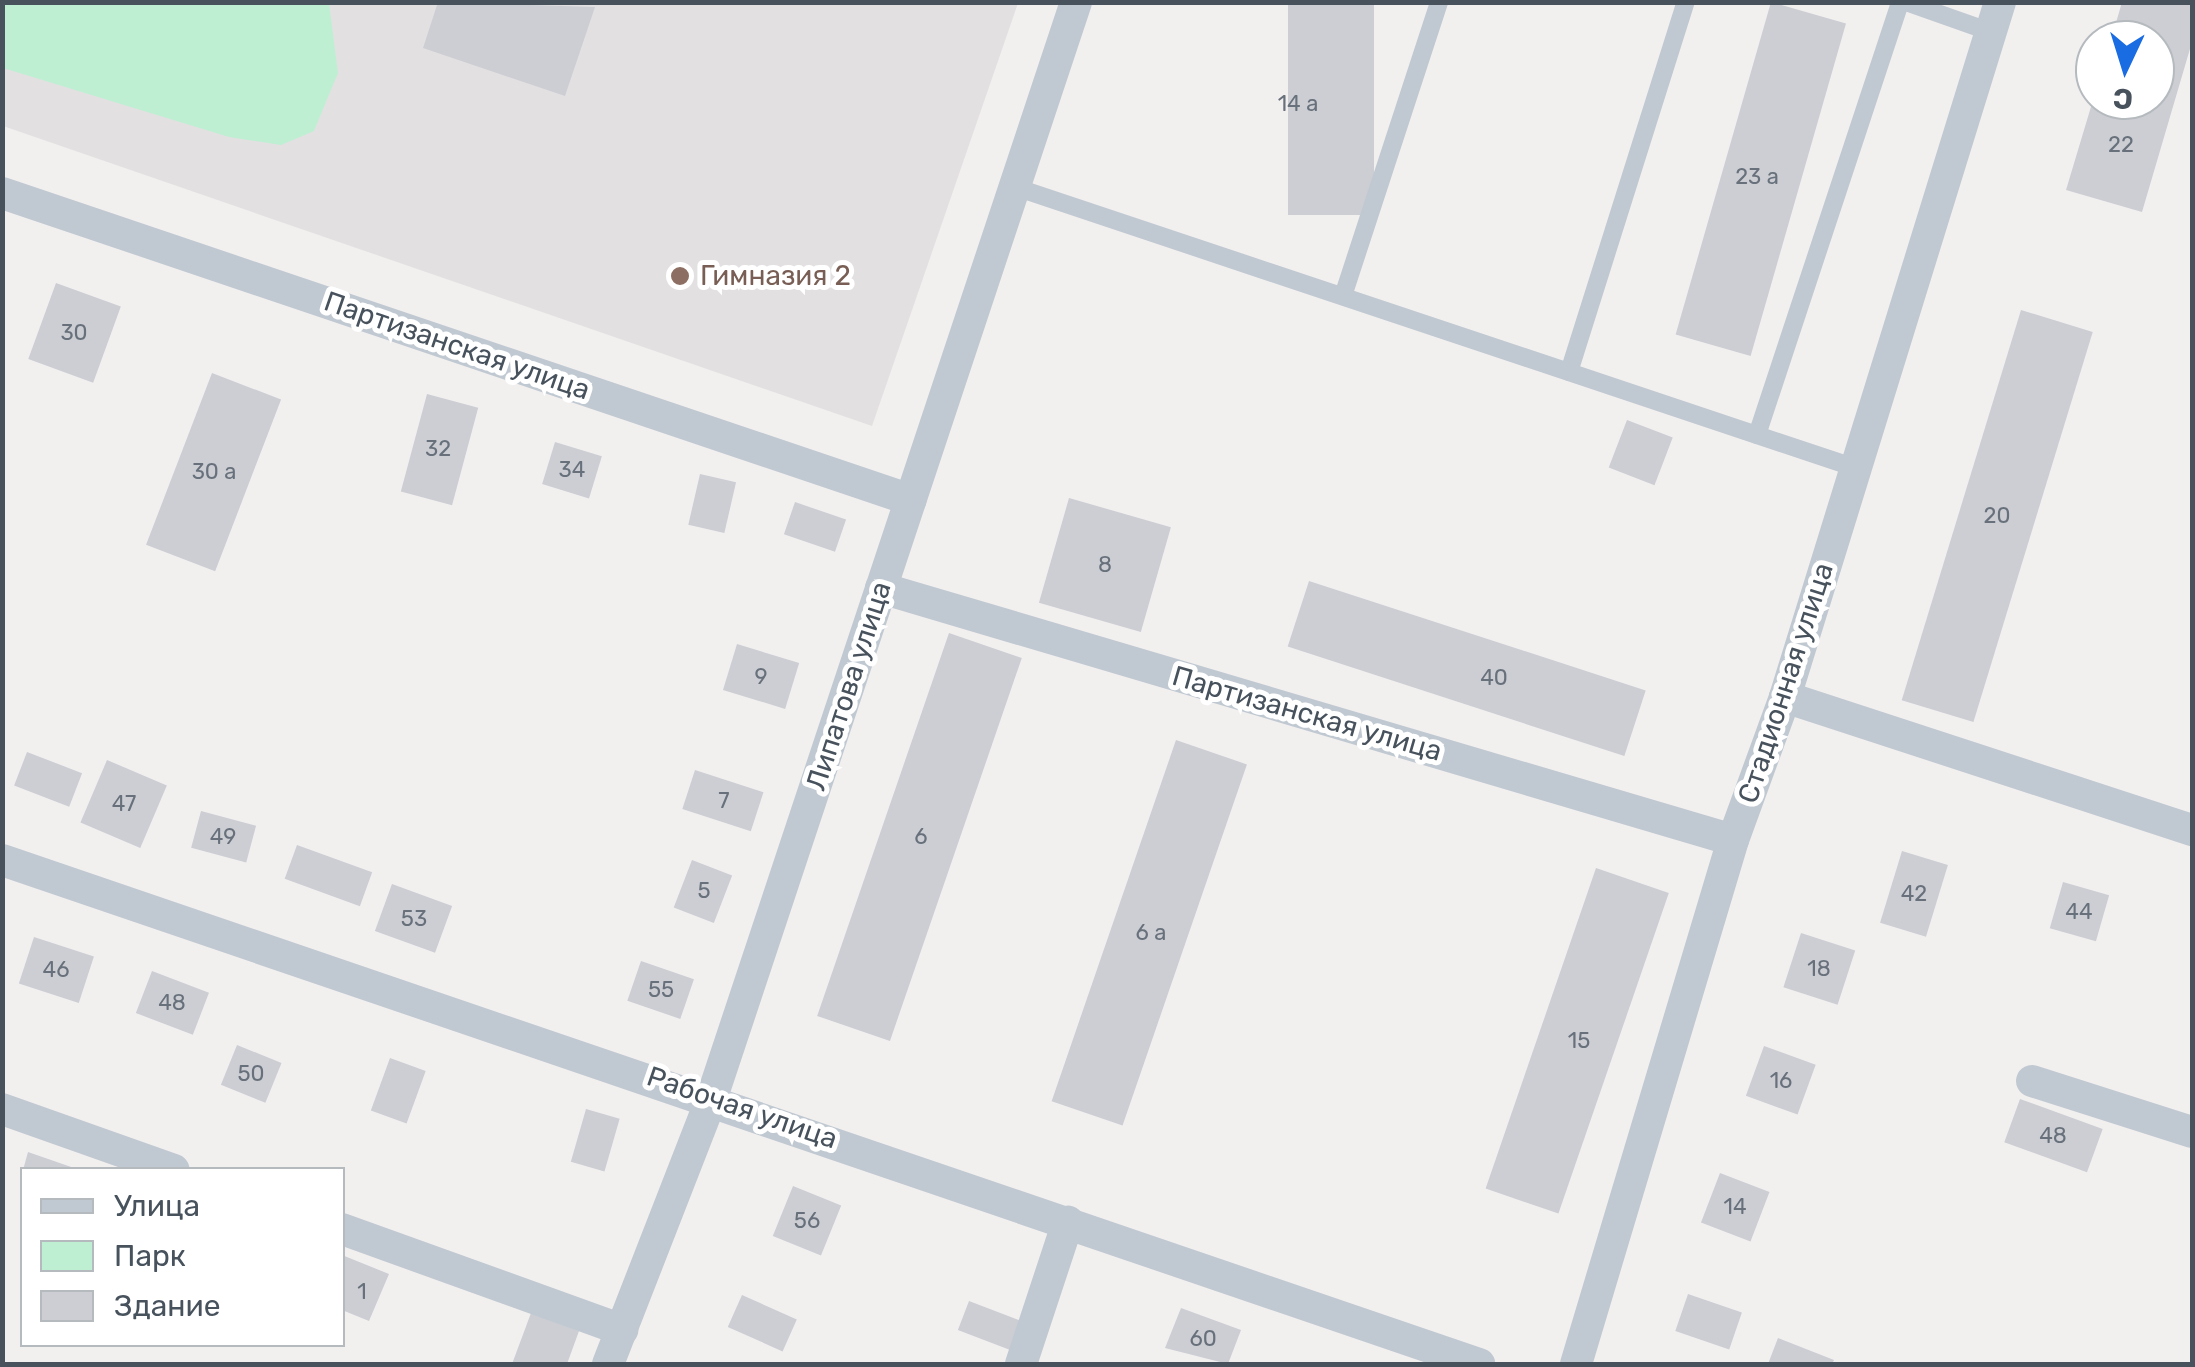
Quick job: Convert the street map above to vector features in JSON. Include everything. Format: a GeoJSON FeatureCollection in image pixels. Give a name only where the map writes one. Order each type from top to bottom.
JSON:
{"type":"FeatureCollection","features":[{"type":"Feature","properties":{"kind":"street","name":"Липатова улица"},"geometry":{"type":"LineString","coordinates":[[608,1364],[712,1097],[1076,2]]}},
{"type":"Feature","properties":{"kind":"street","name":"Стадионная улица"},"geometry":{"type":"LineString","coordinates":[[1576,1364],[1733,840],[1785,697],[1995,17]]}},
{"type":"Feature","properties":{"kind":"street","name":"Партизанская улица"},"geometry":{"type":"LineString","coordinates":[[2,193],[911,500]]}},
{"type":"Feature","properties":{"kind":"street","name":"Партизанская улица"},"geometry":{"type":"LineString","coordinates":[[881,588],[1733,840]]}},
{"type":"Feature","properties":{"kind":"street"},"geometry":{"type":"LineString","coordinates":[[1785,697],[2192,830]]}},
{"type":"Feature","properties":{"kind":"street","name":"Рабочая улица"},"geometry":{"type":"LineString","coordinates":[[2,860],[712,1097],[1479,1364]]}},
{"type":"Feature","properties":{"kind":"street"},"geometry":{"type":"LineString","coordinates":[[2032,1081],[2192,1132]]}},
{"type":"Feature","properties":{"kind":"street"},"geometry":{"type":"LineString","coordinates":[[2,1109],[166,1167]]}},
{"type":"Feature","properties":{"kind":"street"},"geometry":{"type":"LineString","coordinates":[[1021,1364],[1068,1222]]}},
{"type":"Feature","properties":{"kind":"street"},"geometry":{"type":"LineString","coordinates":[[345,1229],[622,1330]]}},
{"type":"Feature","properties":{"kind":"lane"},"geometry":{"type":"LineString","coordinates":[[1344,293],[1438,2]]}},
{"type":"Feature","properties":{"kind":"lane"},"geometry":{"type":"LineString","coordinates":[[1568,372],[1686,2]]}},
{"type":"Feature","properties":{"kind":"lane"},"geometry":{"type":"LineString","coordinates":[[1757,436],[1903,2],[1995,17]]}},
{"type":"Feature","properties":{"kind":"lane"},"geometry":{"type":"LineString","coordinates":[[1015,187],[1344,293],[1856,468]]}},
{"type":"Feature","properties":{"kind":"shaded area","name":"Гимназия 2"},"geometry":{"type":"Polygon","coordinates":[[[3,3],[1018,3],[872,426],[3,126],[3,3]]]}},
{"type":"Feature","properties":{"kind":"green space"},"geometry":{"type":"Polygon","coordinates":[[[2,3],[329,3],[338,73],[314,131],[281,145],[229,137],[3,68],[2,3]]]}},
{"type":"Feature","properties":{"kind":"building"},"geometry":{"type":"Polygon","coordinates":[[[438,2],[595,7],[565,96],[423,48],[438,2]]]}},
{"type":"Feature","properties":{"kind":"building"},"geometry":{"type":"Polygon","coordinates":[[[1288,2],[1374,2],[1374,215],[1288,215],[1288,2]]]}},
{"type":"Feature","properties":{"kind":"building"},"geometry":{"type":"Polygon","coordinates":[[[1771,2],[1846,23],[1751,356],[1676,335],[1771,2]]]}},
{"type":"Feature","properties":{"kind":"building"},"geometry":{"type":"Polygon","coordinates":[[[2122,2],[2192,2],[2192,42],[2175,100],[2175,20],[2117,20],[2122,2]]]}},
{"type":"Feature","properties":{"kind":"building"},"geometry":{"type":"Polygon","coordinates":[[[2087,120],[2169,120],[2142,212],[2066,190],[2087,120]]]}},
{"type":"Feature","properties":{"kind":"building"},"geometry":{"type":"Polygon","coordinates":[[[56,283],[121,307],[93,383],[28,359],[56,283]]]}},
{"type":"Feature","properties":{"kind":"building"},"geometry":{"type":"Polygon","coordinates":[[[2021,310],[2093,332],[1973,722],[1902,700],[2021,310]]]}},
{"type":"Feature","properties":{"kind":"building"},"geometry":{"type":"Polygon","coordinates":[[[212,373],[281,400],[215,571],[146,545],[212,373]]]}},
{"type":"Feature","properties":{"kind":"building"},"geometry":{"type":"Polygon","coordinates":[[[427,394],[478,408],[452,505],[401,492],[427,394]]]}},
{"type":"Feature","properties":{"kind":"building"},"geometry":{"type":"Polygon","coordinates":[[[1627,420],[1673,438],[1654,485],[1609,468],[1627,420]]]}},
{"type":"Feature","properties":{"kind":"building"},"geometry":{"type":"Polygon","coordinates":[[[555,442],[602,456],[589,498],[542,484],[555,442]]]}},
{"type":"Feature","properties":{"kind":"building"},"geometry":{"type":"Polygon","coordinates":[[[700,474],[736,482],[724,533],[688,525],[700,474]]]}},
{"type":"Feature","properties":{"kind":"building"},"geometry":{"type":"Polygon","coordinates":[[[1069,498],[1171,527],[1141,632],[1039,603],[1069,498]]]}},
{"type":"Feature","properties":{"kind":"building"},"geometry":{"type":"Polygon","coordinates":[[[795,502],[846,520],[835,552],[784,534],[795,502]]]}},
{"type":"Feature","properties":{"kind":"building"},"geometry":{"type":"Polygon","coordinates":[[[1309,581],[1646,690],[1624,756],[1288,647],[1309,581]]]}},
{"type":"Feature","properties":{"kind":"building"},"geometry":{"type":"Polygon","coordinates":[[[949,633],[1022,658],[890,1041],[817,1016],[949,633]]]}},
{"type":"Feature","properties":{"kind":"building"},"geometry":{"type":"Polygon","coordinates":[[[737,644],[799,663],[785,709],[723,690],[737,644]]]}},
{"type":"Feature","properties":{"kind":"building"},"geometry":{"type":"Polygon","coordinates":[[[1176,740],[1247,764],[1123,1126],[1052,1101],[1176,740]]]}},
{"type":"Feature","properties":{"kind":"building"},"geometry":{"type":"Polygon","coordinates":[[[27,752],[82,773],[69,807],[14,786],[27,752]]]}},
{"type":"Feature","properties":{"kind":"building"},"geometry":{"type":"Polygon","coordinates":[[[107,760],[167,785],[140,848],[80,823],[107,760]]]}},
{"type":"Feature","properties":{"kind":"building"},"geometry":{"type":"Polygon","coordinates":[[[695,770],[763,792],[751,831],[682,809],[695,770]]]}},
{"type":"Feature","properties":{"kind":"building"},"geometry":{"type":"Polygon","coordinates":[[[201,811],[256,826],[246,862],[191,848],[201,811]]]}},
{"type":"Feature","properties":{"kind":"building"},"geometry":{"type":"Polygon","coordinates":[[[297,845],[372,872],[360,906],[285,879],[297,845]]]}},
{"type":"Feature","properties":{"kind":"building"},"geometry":{"type":"Polygon","coordinates":[[[1902,851],[1948,865],[1926,937],[1880,923],[1902,851]]]}},
{"type":"Feature","properties":{"kind":"building"},"geometry":{"type":"Polygon","coordinates":[[[692,860],[732,875],[714,923],[674,908],[692,860]]]}},
{"type":"Feature","properties":{"kind":"building"},"geometry":{"type":"Polygon","coordinates":[[[1596,868],[1669,893],[1558,1214],[1486,1189],[1596,868]]]}},
{"type":"Feature","properties":{"kind":"building"},"geometry":{"type":"Polygon","coordinates":[[[2063,882],[2109,895],[2096,941],[2050,928],[2063,882]]]}},
{"type":"Feature","properties":{"kind":"building"},"geometry":{"type":"Polygon","coordinates":[[[392,884],[452,906],[435,953],[375,931],[392,884]]]}},
{"type":"Feature","properties":{"kind":"building"},"geometry":{"type":"Polygon","coordinates":[[[1801,933],[1855,951],[1838,1005],[1783,987],[1801,933]]]}},
{"type":"Feature","properties":{"kind":"building"},"geometry":{"type":"Polygon","coordinates":[[[34,937],[94,956],[79,1003],[19,984],[34,937]]]}},
{"type":"Feature","properties":{"kind":"building"},"geometry":{"type":"Polygon","coordinates":[[[641,961],[694,979],[680,1019],[627,1001],[641,961]]]}},
{"type":"Feature","properties":{"kind":"building"},"geometry":{"type":"Polygon","coordinates":[[[152,971],[209,993],[193,1035],[136,1013],[152,971]]]}},
{"type":"Feature","properties":{"kind":"building"},"geometry":{"type":"Polygon","coordinates":[[[237,1045],[282,1063],[265,1103],[221,1085],[237,1045]]]}},
{"type":"Feature","properties":{"kind":"building"},"geometry":{"type":"Polygon","coordinates":[[[1764,1046],[1816,1065],[1798,1115],[1746,1096],[1764,1046]]]}},
{"type":"Feature","properties":{"kind":"building"},"geometry":{"type":"Polygon","coordinates":[[[390,1058],[426,1071],[407,1124],[371,1111],[390,1058]]]}},
{"type":"Feature","properties":{"kind":"building"},"geometry":{"type":"Polygon","coordinates":[[[2020,1099],[2103,1129],[2087,1172],[2004,1142],[2020,1099]]]}},
{"type":"Feature","properties":{"kind":"building"},"geometry":{"type":"Polygon","coordinates":[[[586,1109],[620,1119],[604,1172],[571,1162],[586,1109]]]}},
{"type":"Feature","properties":{"kind":"building"},"geometry":{"type":"Polygon","coordinates":[[[28,1152],[71,1167],[24,1167],[28,1152]]]}},
{"type":"Feature","properties":{"kind":"building"},"geometry":{"type":"Polygon","coordinates":[[[1720,1173],[1769,1192],[1750,1241],[1701,1222],[1720,1173]]]}},
{"type":"Feature","properties":{"kind":"building"},"geometry":{"type":"Polygon","coordinates":[[[793,1186],[841,1205],[821,1256],[773,1236],[793,1186]]]}},
{"type":"Feature","properties":{"kind":"building"},"geometry":{"type":"Polygon","coordinates":[[[345,1256],[389,1274],[369,1321],[345,1311],[345,1256]]]}},
{"type":"Feature","properties":{"kind":"building"},"geometry":{"type":"Polygon","coordinates":[[[1688,1294],[1742,1313],[1729,1349],[1675,1331],[1688,1294]]]}},
{"type":"Feature","properties":{"kind":"building"},"geometry":{"type":"Polygon","coordinates":[[[742,1295],[797,1319],[783,1351],[728,1327],[742,1295]]]}},
{"type":"Feature","properties":{"kind":"building"},"geometry":{"type":"Polygon","coordinates":[[[969,1301],[1021,1321],[1010,1350],[958,1330],[969,1301]]]}},
{"type":"Feature","properties":{"kind":"building"},"geometry":{"type":"Polygon","coordinates":[[[1181,1308],[1241,1330],[1228,1364],[1165,1348],[1181,1308]]]}},
{"type":"Feature","properties":{"kind":"building"},"geometry":{"type":"Polygon","coordinates":[[[531,1313],[579,1331],[567,1364],[512,1364],[531,1313]]]}},
{"type":"Feature","properties":{"kind":"building"},"geometry":{"type":"Polygon","coordinates":[[[1778,1338],[1834,1360],[1832,1364],[1768,1364],[1778,1338]]]}},
{"type":"Feature","properties":{"kind":"place","name":"Гимназия 2"},"geometry":{"type":"Point","coordinates":[680,276]}}]}
